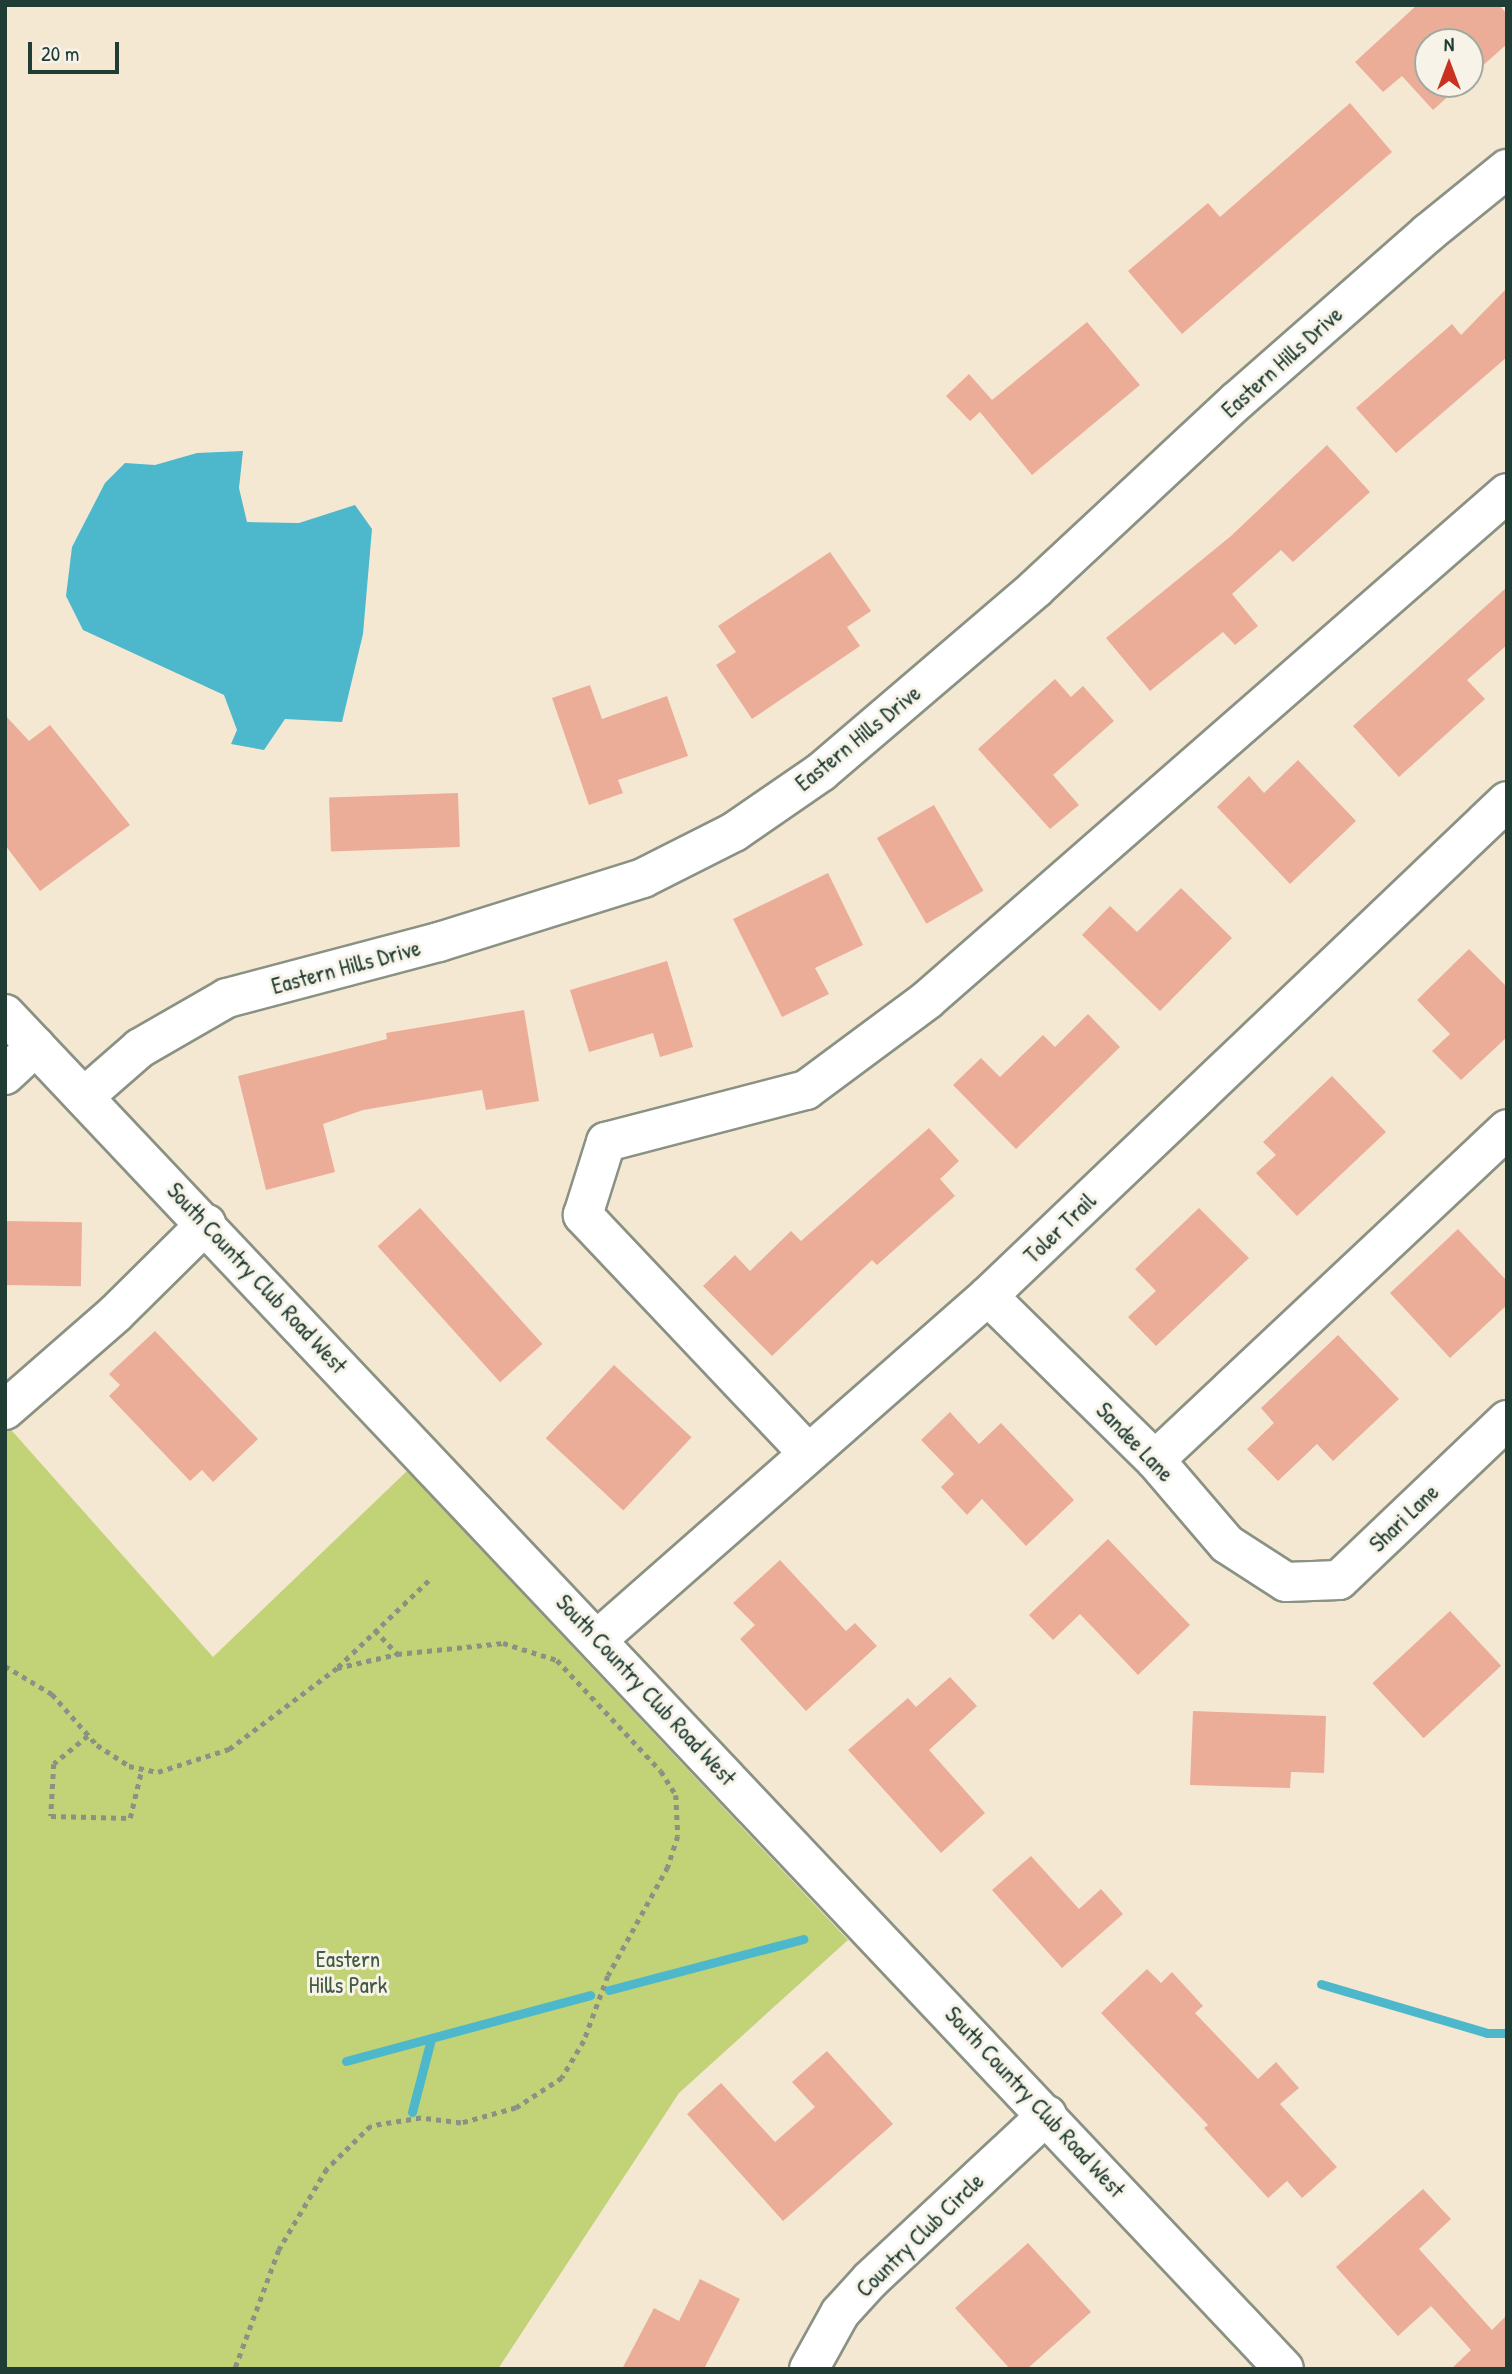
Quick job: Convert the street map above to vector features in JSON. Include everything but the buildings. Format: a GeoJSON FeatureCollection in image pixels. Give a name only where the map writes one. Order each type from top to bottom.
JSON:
{"type":"FeatureCollection","features":[{"type":"Feature","properties":{"kind":"street","name":"Eastern Hills Drive"},"geometry":{"type":"LineString","coordinates":[[85,1096],[140,1048],[227,998],[439,943],[643,878],[734,832],[831,764],[1035,589],[1237,400],[1507,170]]}},
{"type":"Feature","properties":{"kind":"street"},"geometry":{"type":"LineString","coordinates":[[806,1451],[583,1215],[606,1142],[806,1090],[927,1000],[1507,493]]}},
{"type":"Feature","properties":{"kind":"street","name":"Toler Trail"},"geometry":{"type":"LineString","coordinates":[[598,1639],[806,1451],[988,1296],[1507,801]]}},
{"type":"Feature","properties":{"kind":"street","name":"South Country Club Road West"},"geometry":{"type":"LineString","coordinates":[[5,1014],[598,1639],[1284,2369]]}},
{"type":"Feature","properties":{"kind":"street"},"geometry":{"type":"LineString","coordinates":[[5,1075],[36,1046]]}},
{"type":"Feature","properties":{"kind":"street"},"geometry":{"type":"LineString","coordinates":[[1156,1460],[1507,1129]]}},
{"type":"Feature","properties":{"kind":"street"},"geometry":{"type":"LineString","coordinates":[[5,1410],[116,1312],[206,1224]]}},
{"type":"Feature","properties":{"kind":"street","name":"Sandee Lane"},"geometry":{"type":"LineString","coordinates":[[988,1296],[1156,1460],[1227,1544],[1286,1582]]}},
{"type":"Feature","properties":{"kind":"street","name":"Shari Lane"},"geometry":{"type":"LineString","coordinates":[[1286,1582],[1339,1580],[1507,1420]]}},
{"type":"Feature","properties":{"kind":"street","name":"Country Club Circle"},"geometry":{"type":"LineString","coordinates":[[809,2369],[840,2313],[870,2280],[1047,2115]]}},
{"type":"Feature","properties":{"kind":"path"},"geometry":{"type":"LineString","coordinates":[[5,1666],[52,1694],[88,1736],[129,1766],[158,1772],[229,1749],[337,1668],[430,1579]]}},
{"type":"Feature","properties":{"kind":"path"},"geometry":{"type":"LineString","coordinates":[[375,1630],[397,1654]]}},
{"type":"Feature","properties":{"kind":"path"},"geometry":{"type":"LineString","coordinates":[[235,2369],[279,2250],[327,2169],[371,2126],[421,2118],[461,2123],[516,2108],[562,2078],[584,2040],[608,1976],[668,1867],[678,1836],[676,1795],[661,1771],[557,1660],[503,1643],[397,1654],[337,1668]]}},
{"type":"Feature","properties":{"kind":"path"},"geometry":{"type":"LineString","coordinates":[[88,1736],[54,1764],[51,1816],[130,1818],[142,1768]]}},
{"type":"Feature","properties":{"kind":"green space","name":"Eastern Hills Park"},"geometry":{"type":"Polygon","coordinates":[[[5,1423],[213,1657],[407,1471],[848,1940],[679,2093],[498,2369],[5,2369],[5,1423]]]}},
{"type":"Feature","properties":{"kind":"water"},"geometry":{"type":"Polygon","coordinates":[[[243,451],[239,488],[247,522],[299,523],[355,505],[372,529],[363,634],[342,722],[285,719],[264,750],[231,744],[237,730],[224,695],[83,630],[66,596],[72,547],[105,483],[125,463],[155,465],[197,453],[243,451]]]}},
{"type":"Feature","properties":{"kind":"waterway"},"geometry":{"type":"LineString","coordinates":[[609,1990],[803,1939]]}},
{"type":"Feature","properties":{"kind":"waterway"},"geometry":{"type":"LineString","coordinates":[[1321,1984],[1487,2033],[1507,2033]]}},
{"type":"Feature","properties":{"kind":"waterway"},"geometry":{"type":"LineString","coordinates":[[346,2061],[590,1995]]}},
{"type":"Feature","properties":{"kind":"waterway"},"geometry":{"type":"LineString","coordinates":[[412,2112],[431,2039]]}}]}
